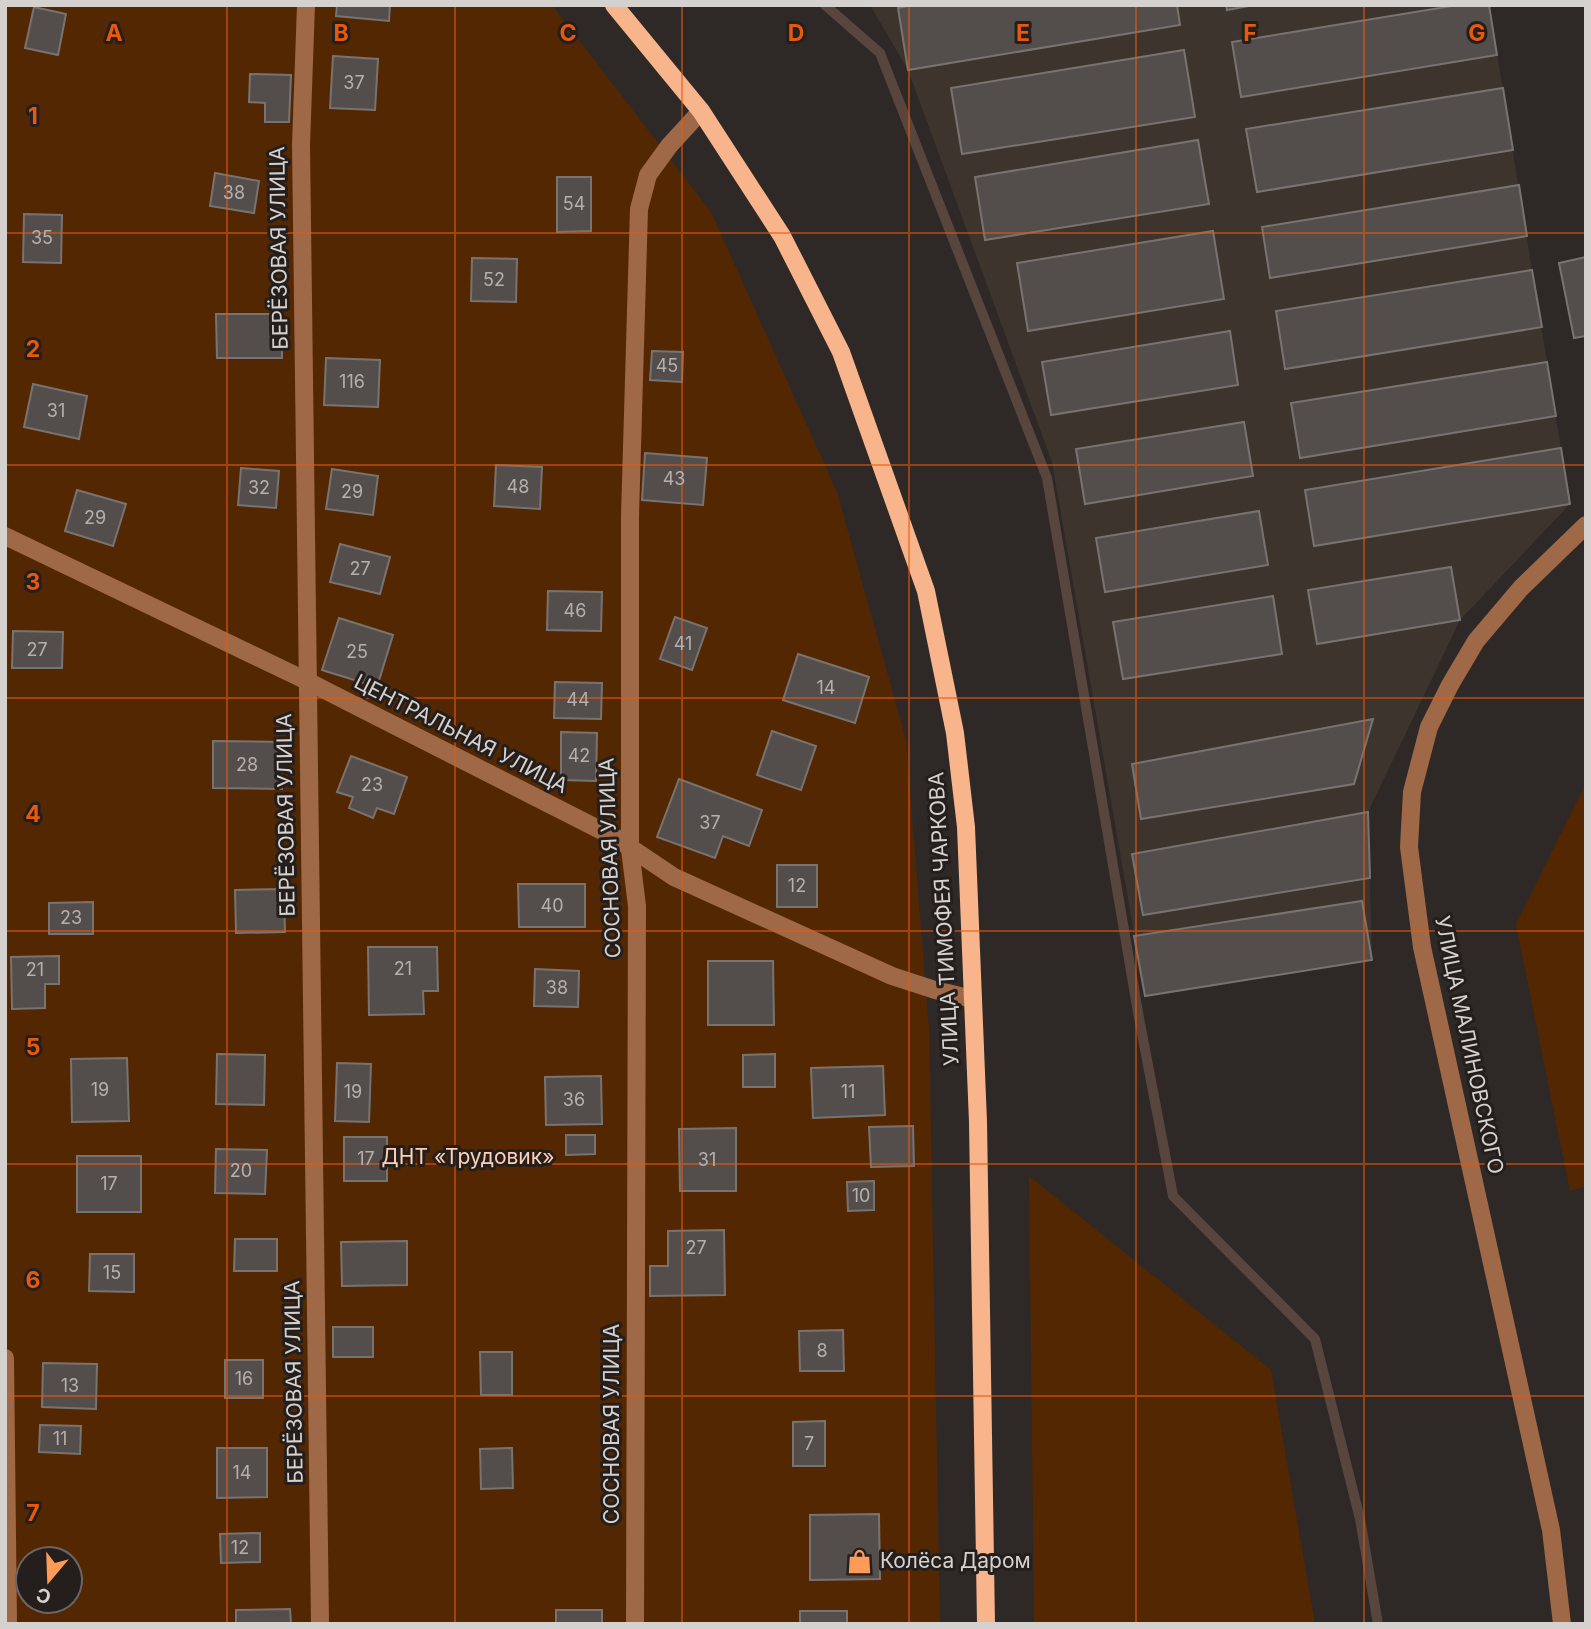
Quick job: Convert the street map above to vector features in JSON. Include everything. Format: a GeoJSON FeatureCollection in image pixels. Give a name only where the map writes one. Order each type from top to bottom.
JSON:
{"type":"FeatureCollection","features":[{"type":"Feature","properties":{"kind":"main road","name":"УЛИЦА ТИМОФЕЯ ЧАРКОВА"},"geometry":{"type":"LineString","coordinates":[[614,5],[701,111],[782,236],[841,352],[926,591],[955,733],[966,827],[978,1136],[986,1624]]}},
{"type":"Feature","properties":{"kind":"street","name":"БЕРЁЗОВАЯ УЛИЦА"},"geometry":{"type":"LineString","coordinates":[[306,5],[301,145],[320,1624]]}},
{"type":"Feature","properties":{"kind":"street","name":"СОСНОВАЯ УЛИЦА"},"geometry":{"type":"LineString","coordinates":[[635,1624],[637,906],[630,849],[630,516],[639,209],[648,175],[668,146],[701,111]]}},
{"type":"Feature","properties":{"kind":"street","name":"УЛИЦА МАЛИНОВСКОГО"},"geometry":{"type":"LineString","coordinates":[[1562,1624],[1551,1530],[1422,947],[1409,847],[1412,792],[1429,727],[1450,685],[1476,641],[1521,588],[1586,525]]}},
{"type":"Feature","properties":{"kind":"street","name":"ЦЕНТРАЛЬНАЯ УЛИЦА"},"geometry":{"type":"LineString","coordinates":[[5,536],[307,681],[615,838],[674,877],[892,975],[935,990],[973,999]]}},
{"type":"Feature","properties":{"kind":"street"},"geometry":{"type":"LineString","coordinates":[[5,1358],[8,1624]]}},
{"type":"Feature","properties":{"kind":"shaded area"},"geometry":{"type":"Polygon","coordinates":[[[870,5],[1489,5],[1570,504],[1460,620],[1368,812],[1372,960],[1145,996],[1052,462],[908,70],[870,5]]]}},
{"type":"Feature","properties":{"kind":"green space","name":"ДНТ «Трудовик»"},"geometry":{"type":"Polygon","coordinates":[[[5,5],[552,5],[711,212],[837,492],[906,740],[929,1029],[940,1624],[5,1624],[5,5]]]}},
{"type":"Feature","properties":{"kind":"green space"},"geometry":{"type":"Polygon","coordinates":[[[1586,783],[1586,1186],[1570,1191],[1516,924],[1586,783]]]}},
{"type":"Feature","properties":{"kind":"green space"},"geometry":{"type":"Polygon","coordinates":[[[1029,1176],[1271,1370],[1315,1624],[1034,1624],[1029,1176]]]}},
{"type":"Feature","properties":{"kind":"building"},"geometry":{"type":"Polygon","coordinates":[[[337,5],[390,5],[389,21],[336,16],[337,5]]]}},
{"type":"Feature","properties":{"kind":"building"},"geometry":{"type":"Polygon","coordinates":[[[913,5],[1177,5],[1180,25],[908,70],[898,8],[913,5]]]}},
{"type":"Feature","properties":{"kind":"building"},"geometry":{"type":"Polygon","coordinates":[[[1226,5],[1254,5],[1227,10],[1226,5]]]}},
{"type":"Feature","properties":{"kind":"building"},"geometry":{"type":"Polygon","coordinates":[[[1458,5],[1489,5],[1497,55],[1241,97],[1232,42],[1458,5]]]}},
{"type":"Feature","properties":{"kind":"building"},"geometry":{"type":"Polygon","coordinates":[[[34,7],[66,14],[58,55],[25,48],[34,7]]]}},
{"type":"Feature","properties":{"kind":"building"},"geometry":{"type":"Polygon","coordinates":[[[1184,50],[1195,117],[962,154],[951,88],[1184,50]]]}},
{"type":"Feature","properties":{"kind":"building"},"geometry":{"type":"Polygon","coordinates":[[[333,56],[378,59],[375,110],[330,108],[333,56]]]}},
{"type":"Feature","properties":{"kind":"building"},"geometry":{"type":"Polygon","coordinates":[[[250,74],[291,75],[289,122],[265,122],[265,103],[249,102],[250,74]]]}},
{"type":"Feature","properties":{"kind":"building"},"geometry":{"type":"Polygon","coordinates":[[[1503,88],[1513,150],[1257,192],[1246,129],[1503,88]]]}},
{"type":"Feature","properties":{"kind":"building"},"geometry":{"type":"Polygon","coordinates":[[[1198,140],[1209,204],[985,240],[975,177],[1198,140]]]}},
{"type":"Feature","properties":{"kind":"building"},"geometry":{"type":"Polygon","coordinates":[[[215,173],[259,181],[254,213],[210,206],[215,173]]]}},
{"type":"Feature","properties":{"kind":"building"},"geometry":{"type":"Polygon","coordinates":[[[557,177],[591,177],[591,231],[557,232],[557,177]]]}},
{"type":"Feature","properties":{"kind":"building"},"geometry":{"type":"Polygon","coordinates":[[[1519,185],[1527,236],[1270,278],[1262,227],[1519,185]]]}},
{"type":"Feature","properties":{"kind":"building"},"geometry":{"type":"Polygon","coordinates":[[[24,214],[62,215],[61,263],[23,262],[24,214]]]}},
{"type":"Feature","properties":{"kind":"building"},"geometry":{"type":"Polygon","coordinates":[[[1213,231],[1224,299],[1028,331],[1017,263],[1213,231]]]}},
{"type":"Feature","properties":{"kind":"building"},"geometry":{"type":"Polygon","coordinates":[[[1586,257],[1586,336],[1574,338],[1559,263],[1586,257]]]}},
{"type":"Feature","properties":{"kind":"building"},"geometry":{"type":"Polygon","coordinates":[[[472,258],[517,259],[516,302],[471,301],[472,258]]]}},
{"type":"Feature","properties":{"kind":"building"},"geometry":{"type":"Polygon","coordinates":[[[1532,270],[1542,327],[1285,369],[1276,311],[1532,270]]]}},
{"type":"Feature","properties":{"kind":"building"},"geometry":{"type":"Polygon","coordinates":[[[216,314],[282,314],[282,358],[217,358],[216,314]]]}},
{"type":"Feature","properties":{"kind":"building"},"geometry":{"type":"Polygon","coordinates":[[[1230,331],[1238,385],[1051,415],[1042,362],[1230,331]]]}},
{"type":"Feature","properties":{"kind":"building"},"geometry":{"type":"Polygon","coordinates":[[[652,351],[683,352],[682,382],[650,380],[652,351]]]}},
{"type":"Feature","properties":{"kind":"building"},"geometry":{"type":"Polygon","coordinates":[[[326,358],[380,360],[378,407],[324,405],[326,358]]]}},
{"type":"Feature","properties":{"kind":"building"},"geometry":{"type":"Polygon","coordinates":[[[1547,362],[1556,416],[1300,458],[1291,403],[1547,362]]]}},
{"type":"Feature","properties":{"kind":"building"},"geometry":{"type":"Polygon","coordinates":[[[33,384],[87,396],[79,439],[24,427],[33,384]]]}},
{"type":"Feature","properties":{"kind":"building"},"geometry":{"type":"Polygon","coordinates":[[[1244,422],[1253,476],[1085,504],[1076,449],[1244,422]]]}},
{"type":"Feature","properties":{"kind":"building"},"geometry":{"type":"Polygon","coordinates":[[[1561,448],[1570,504],[1314,546],[1305,490],[1561,448]]]}},
{"type":"Feature","properties":{"kind":"building"},"geometry":{"type":"Polygon","coordinates":[[[645,453],[707,458],[703,505],[642,500],[645,453]]]}},
{"type":"Feature","properties":{"kind":"building"},"geometry":{"type":"Polygon","coordinates":[[[496,465],[542,467],[540,509],[494,506],[496,465]]]}},
{"type":"Feature","properties":{"kind":"building"},"geometry":{"type":"Polygon","coordinates":[[[241,468],[279,471],[276,508],[238,505],[241,468]]]}},
{"type":"Feature","properties":{"kind":"building"},"geometry":{"type":"Polygon","coordinates":[[[332,469],[378,476],[373,515],[326,509],[332,469]]]}},
{"type":"Feature","properties":{"kind":"building"},"geometry":{"type":"Polygon","coordinates":[[[77,490],[126,504],[113,546],[65,531],[77,490]]]}},
{"type":"Feature","properties":{"kind":"building"},"geometry":{"type":"Polygon","coordinates":[[[1259,511],[1268,565],[1105,592],[1096,538],[1259,511]]]}},
{"type":"Feature","properties":{"kind":"building"},"geometry":{"type":"Polygon","coordinates":[[[340,544],[390,557],[380,594],[330,582],[340,544]]]}},
{"type":"Feature","properties":{"kind":"building"},"geometry":{"type":"Polygon","coordinates":[[[1451,567],[1460,620],[1317,644],[1308,590],[1451,567]]]}},
{"type":"Feature","properties":{"kind":"building"},"geometry":{"type":"Polygon","coordinates":[[[548,591],[602,592],[601,631],[547,630],[548,591]]]}},
{"type":"Feature","properties":{"kind":"building"},"geometry":{"type":"Polygon","coordinates":[[[1273,596],[1282,654],[1123,679],[1113,622],[1273,596]]]}},
{"type":"Feature","properties":{"kind":"building"},"geometry":{"type":"Polygon","coordinates":[[[675,617],[707,628],[692,670],[660,659],[675,617]]]}},
{"type":"Feature","properties":{"kind":"building"},"geometry":{"type":"Polygon","coordinates":[[[339,618],[393,635],[377,687],[322,670],[339,618]]]}},
{"type":"Feature","properties":{"kind":"building"},"geometry":{"type":"Polygon","coordinates":[[[13,631],[63,632],[62,668],[12,668],[13,631]]]}},
{"type":"Feature","properties":{"kind":"building"},"geometry":{"type":"Polygon","coordinates":[[[798,654],[869,677],[855,723],[783,700],[798,654]]]}},
{"type":"Feature","properties":{"kind":"building"},"geometry":{"type":"Polygon","coordinates":[[[555,682],[602,683],[601,719],[554,718],[555,682]]]}},
{"type":"Feature","properties":{"kind":"building"},"geometry":{"type":"Polygon","coordinates":[[[1373,719],[1354,784],[1141,819],[1132,764],[1373,719]]]}},
{"type":"Feature","properties":{"kind":"building"},"geometry":{"type":"Polygon","coordinates":[[[772,731],[816,746],[801,790],[757,775],[772,731]]]}},
{"type":"Feature","properties":{"kind":"building"},"geometry":{"type":"Polygon","coordinates":[[[561,732],[597,733],[596,781],[561,780],[561,732]]]}},
{"type":"Feature","properties":{"kind":"building"},"geometry":{"type":"Polygon","coordinates":[[[213,741],[282,742],[282,789],[213,788],[213,741]]]}},
{"type":"Feature","properties":{"kind":"building"},"geometry":{"type":"Polygon","coordinates":[[[351,756],[407,777],[394,814],[377,808],[373,818],[349,808],[353,797],[337,792],[351,756]]]}},
{"type":"Feature","properties":{"kind":"building"},"geometry":{"type":"Polygon","coordinates":[[[679,779],[762,810],[749,846],[723,836],[715,858],[657,837],[679,779]]]}},
{"type":"Feature","properties":{"kind":"building"},"geometry":{"type":"Polygon","coordinates":[[[1368,812],[1370,878],[1143,915],[1132,854],[1368,812]]]}},
{"type":"Feature","properties":{"kind":"building"},"geometry":{"type":"Polygon","coordinates":[[[777,865],[817,865],[817,907],[777,907],[777,865]]]}},
{"type":"Feature","properties":{"kind":"building"},"geometry":{"type":"Polygon","coordinates":[[[518,884],[585,884],[585,927],[519,927],[518,884]]]}},
{"type":"Feature","properties":{"kind":"building"},"geometry":{"type":"Polygon","coordinates":[[[284,889],[285,932],[236,933],[235,890],[284,889]]]}},
{"type":"Feature","properties":{"kind":"building"},"geometry":{"type":"Polygon","coordinates":[[[1362,901],[1372,960],[1145,996],[1134,936],[1362,901]]]}},
{"type":"Feature","properties":{"kind":"building"},"geometry":{"type":"Polygon","coordinates":[[[93,902],[93,934],[49,934],[49,903],[93,902]]]}},
{"type":"Feature","properties":{"kind":"building"},"geometry":{"type":"Polygon","coordinates":[[[368,947],[437,947],[438,991],[423,991],[424,1014],[369,1015],[368,947]]]}},
{"type":"Feature","properties":{"kind":"building"},"geometry":{"type":"Polygon","coordinates":[[[59,956],[59,984],[45,984],[45,1008],[12,1009],[11,957],[59,956]]]}},
{"type":"Feature","properties":{"kind":"building"},"geometry":{"type":"Polygon","coordinates":[[[708,961],[773,961],[774,1025],[708,1025],[708,961]]]}},
{"type":"Feature","properties":{"kind":"building"},"geometry":{"type":"Polygon","coordinates":[[[535,969],[579,971],[578,1007],[534,1006],[535,969]]]}},
{"type":"Feature","properties":{"kind":"building"},"geometry":{"type":"Polygon","coordinates":[[[217,1054],[265,1055],[264,1105],[216,1104],[217,1054]]]}},
{"type":"Feature","properties":{"kind":"building"},"geometry":{"type":"Polygon","coordinates":[[[775,1054],[775,1087],[743,1087],[743,1055],[775,1054]]]}},
{"type":"Feature","properties":{"kind":"building"},"geometry":{"type":"Polygon","coordinates":[[[127,1058],[129,1121],[72,1122],[71,1059],[127,1058]]]}},
{"type":"Feature","properties":{"kind":"building"},"geometry":{"type":"Polygon","coordinates":[[[337,1063],[371,1064],[369,1122],[335,1121],[337,1063]]]}},
{"type":"Feature","properties":{"kind":"building"},"geometry":{"type":"Polygon","coordinates":[[[883,1066],[885,1115],[813,1118],[811,1068],[883,1066]]]}},
{"type":"Feature","properties":{"kind":"building"},"geometry":{"type":"Polygon","coordinates":[[[601,1076],[602,1124],[546,1125],[545,1077],[601,1076]]]}},
{"type":"Feature","properties":{"kind":"building"},"geometry":{"type":"Polygon","coordinates":[[[913,1126],[914,1166],[871,1167],[869,1127],[913,1126]]]}},
{"type":"Feature","properties":{"kind":"building"},"geometry":{"type":"Polygon","coordinates":[[[736,1128],[736,1191],[680,1191],[679,1129],[736,1128]]]}},
{"type":"Feature","properties":{"kind":"building"},"geometry":{"type":"Polygon","coordinates":[[[566,1135],[595,1135],[595,1154],[566,1155],[566,1135]]]}},
{"type":"Feature","properties":{"kind":"building"},"geometry":{"type":"Polygon","coordinates":[[[344,1137],[387,1137],[387,1181],[344,1181],[344,1137]]]}},
{"type":"Feature","properties":{"kind":"building"},"geometry":{"type":"Polygon","coordinates":[[[216,1149],[267,1150],[265,1194],[215,1193],[216,1149]]]}},
{"type":"Feature","properties":{"kind":"building"},"geometry":{"type":"Polygon","coordinates":[[[77,1156],[141,1156],[141,1212],[77,1212],[77,1156]]]}},
{"type":"Feature","properties":{"kind":"building"},"geometry":{"type":"Polygon","coordinates":[[[874,1181],[874,1210],[848,1211],[847,1182],[874,1181]]]}},
{"type":"Feature","properties":{"kind":"building"},"geometry":{"type":"Polygon","coordinates":[[[724,1230],[725,1295],[650,1296],[650,1266],[668,1266],[668,1231],[724,1230]]]}},
{"type":"Feature","properties":{"kind":"building"},"geometry":{"type":"Polygon","coordinates":[[[235,1239],[277,1239],[277,1271],[234,1271],[235,1239]]]}},
{"type":"Feature","properties":{"kind":"building"},"geometry":{"type":"Polygon","coordinates":[[[407,1241],[407,1285],[342,1286],[341,1242],[407,1241]]]}},
{"type":"Feature","properties":{"kind":"building"},"geometry":{"type":"Polygon","coordinates":[[[90,1254],[134,1254],[134,1292],[89,1291],[90,1254]]]}},
{"type":"Feature","properties":{"kind":"building"},"geometry":{"type":"Polygon","coordinates":[[[333,1327],[373,1327],[373,1357],[333,1357],[333,1327]]]}},
{"type":"Feature","properties":{"kind":"building"},"geometry":{"type":"Polygon","coordinates":[[[843,1330],[844,1371],[800,1371],[799,1331],[843,1330]]]}},
{"type":"Feature","properties":{"kind":"building"},"geometry":{"type":"Polygon","coordinates":[[[480,1352],[512,1352],[512,1395],[481,1395],[480,1352]]]}},
{"type":"Feature","properties":{"kind":"building"},"geometry":{"type":"Polygon","coordinates":[[[225,1360],[263,1360],[263,1398],[225,1398],[225,1360]]]}},
{"type":"Feature","properties":{"kind":"building"},"geometry":{"type":"Polygon","coordinates":[[[43,1363],[97,1364],[96,1409],[42,1407],[43,1363]]]}},
{"type":"Feature","properties":{"kind":"building"},"geometry":{"type":"Polygon","coordinates":[[[825,1421],[825,1466],[793,1466],[793,1422],[825,1421]]]}},
{"type":"Feature","properties":{"kind":"building"},"geometry":{"type":"Polygon","coordinates":[[[40,1425],[81,1426],[80,1454],[39,1452],[40,1425]]]}},
{"type":"Feature","properties":{"kind":"building"},"geometry":{"type":"Polygon","coordinates":[[[217,1448],[267,1448],[267,1497],[217,1498],[217,1448]]]}},
{"type":"Feature","properties":{"kind":"building"},"geometry":{"type":"Polygon","coordinates":[[[512,1448],[513,1488],[481,1489],[480,1449],[512,1448]]]}},
{"type":"Feature","properties":{"kind":"building"},"geometry":{"type":"Polygon","coordinates":[[[879,1514],[880,1579],[810,1580],[810,1515],[879,1514]]]}},
{"type":"Feature","properties":{"kind":"building"},"geometry":{"type":"Polygon","coordinates":[[[260,1533],[260,1562],[221,1563],[220,1534],[260,1533]]]}},
{"type":"Feature","properties":{"kind":"building"},"geometry":{"type":"Polygon","coordinates":[[[290,1609],[291,1624],[236,1624],[236,1610],[290,1609]]]}},
{"type":"Feature","properties":{"kind":"building"},"geometry":{"type":"Polygon","coordinates":[[[556,1610],[602,1610],[602,1624],[556,1624],[556,1610]]]}},
{"type":"Feature","properties":{"kind":"building"},"geometry":{"type":"Polygon","coordinates":[[[800,1611],[847,1611],[847,1624],[800,1624],[800,1611]]]}},
{"type":"Feature","properties":{"kind":"waterway"},"geometry":{"type":"LineString","coordinates":[[825,5],[880,53],[1047,478],[1139,1018],[1173,1196],[1315,1339],[1360,1519],[1378,1624]]}},
{"type":"Feature","properties":{"kind":"place","name":"Колёса Даром"},"geometry":{"type":"Point","coordinates":[860,1561]}}]}
